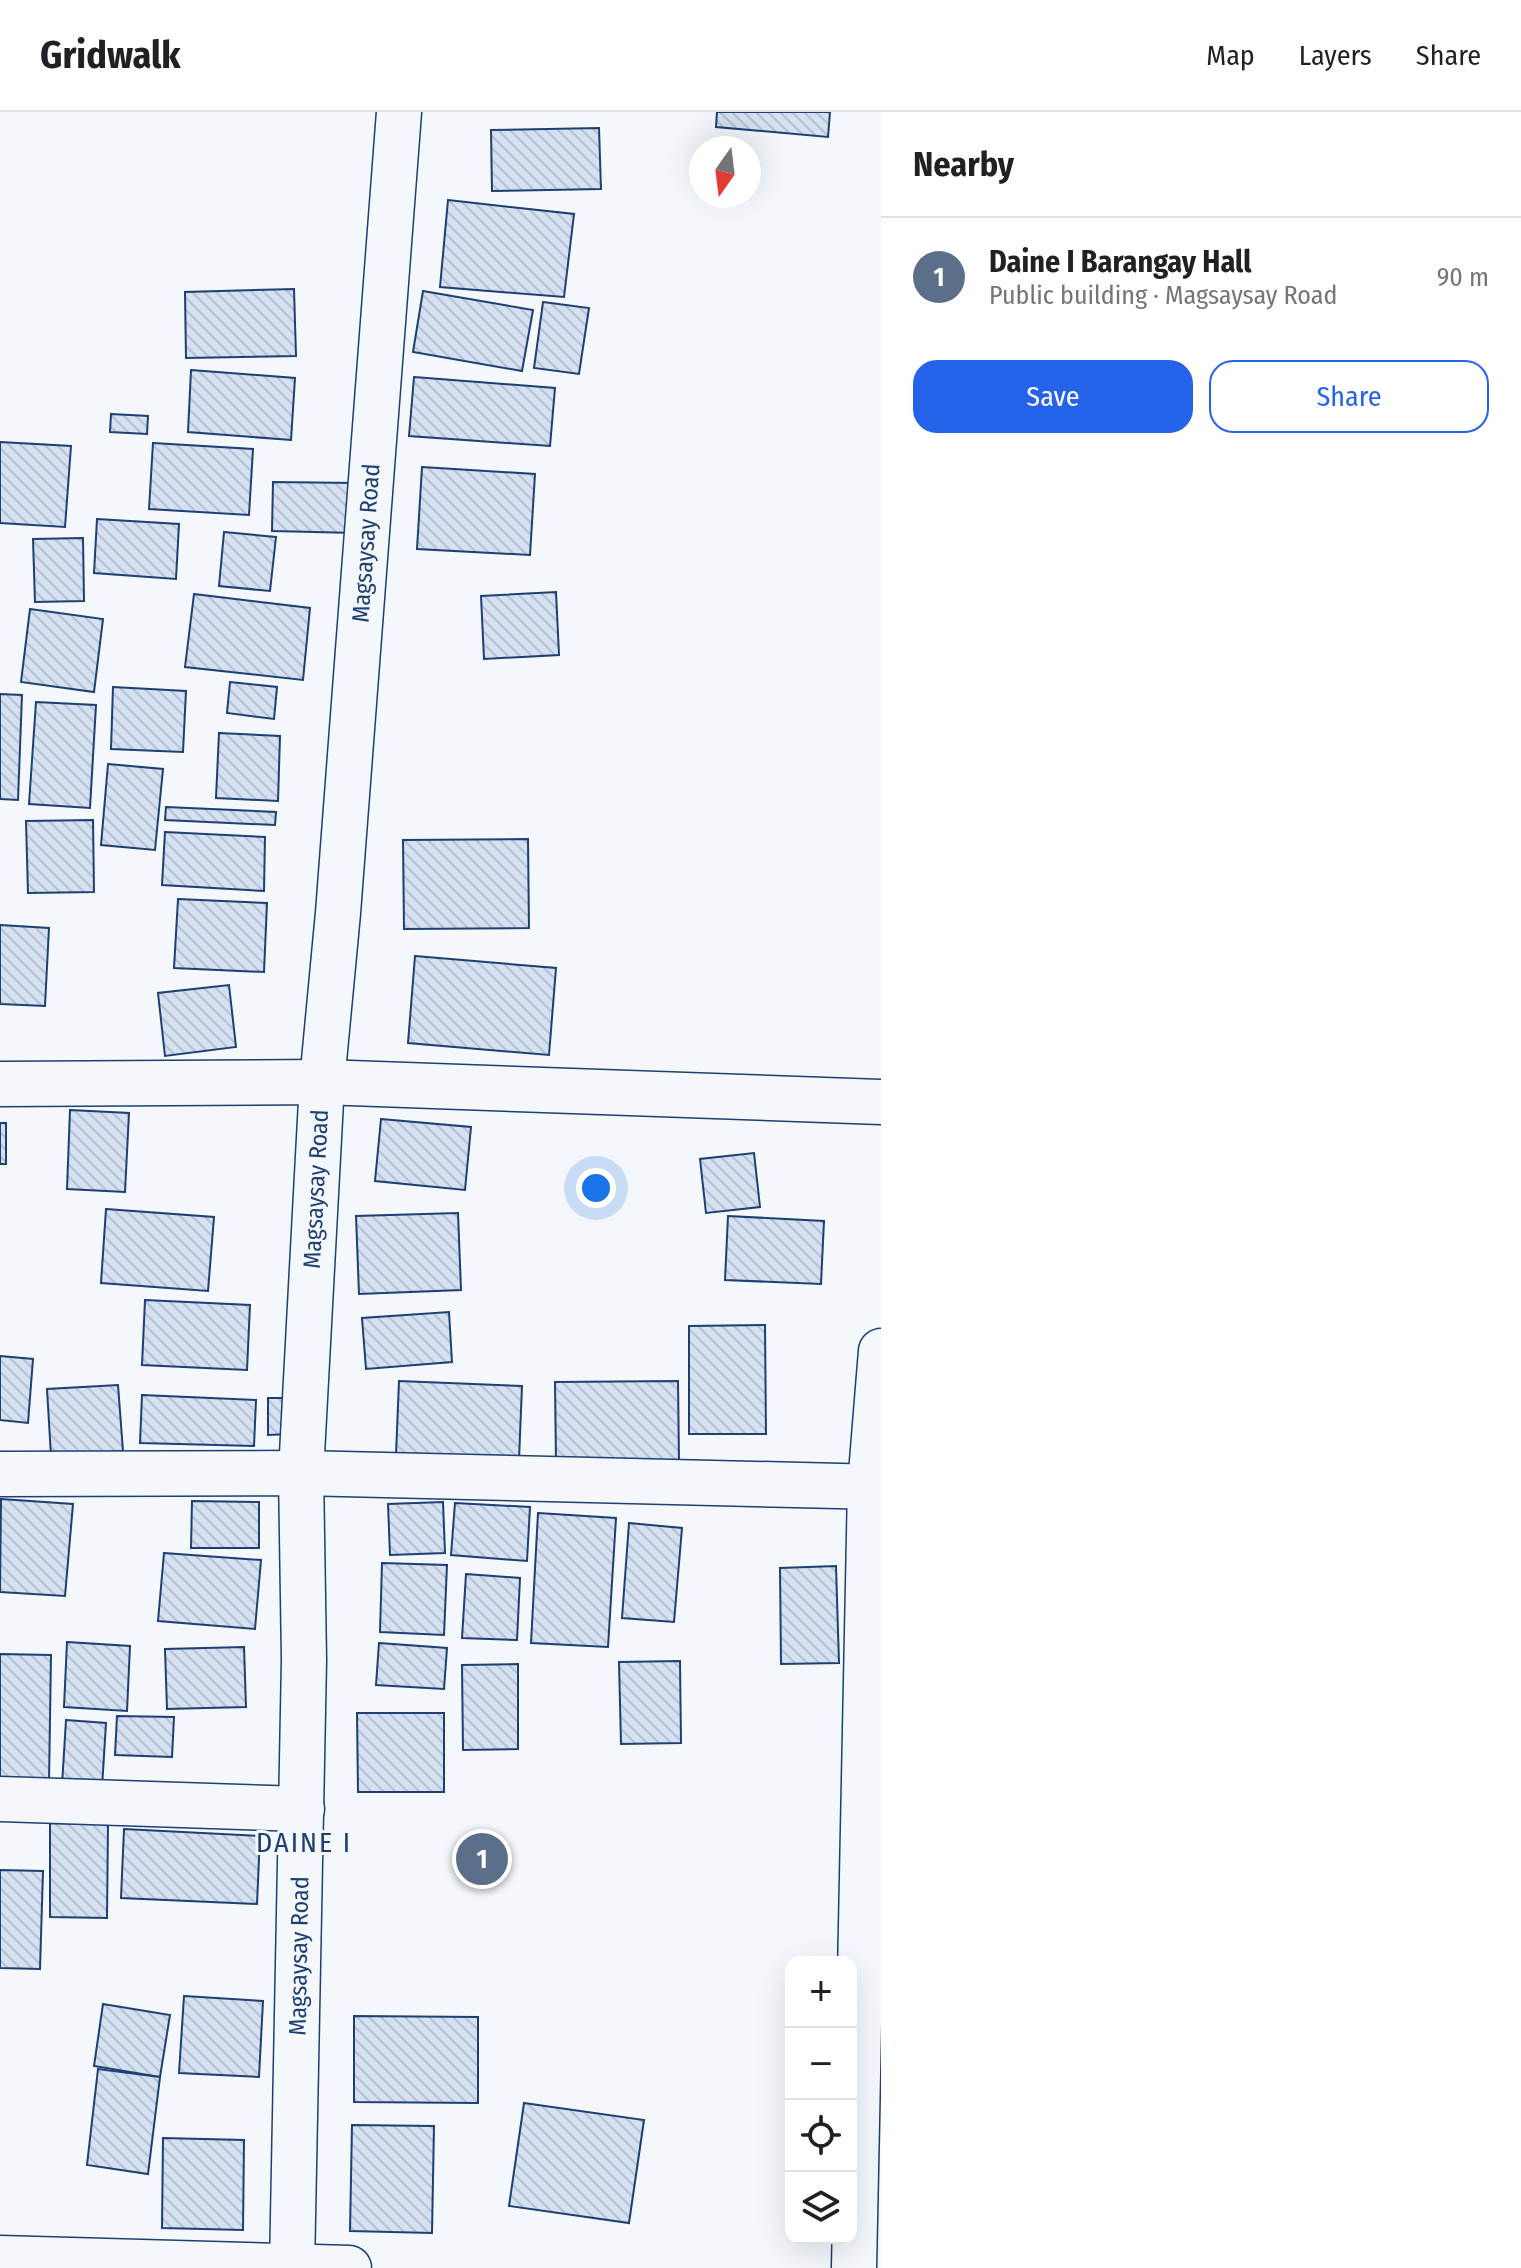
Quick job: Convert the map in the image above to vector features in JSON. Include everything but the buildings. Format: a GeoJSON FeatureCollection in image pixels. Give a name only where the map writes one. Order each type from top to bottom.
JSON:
{"type":"FeatureCollection","features":[{"type":"Feature","properties":{"kind":"street","name":"Magsaysay Road"},"geometry":{"type":"LineString","coordinates":[[292,2266],[304,1660],[301,1473],[322,1082],[338,913],[399,112]]}},
{"type":"Feature","properties":{"kind":"street"},"geometry":{"type":"LineString","coordinates":[[0,1084],[322,1082],[881,1102]]}},
{"type":"Feature","properties":{"kind":"street"},"geometry":{"type":"LineString","coordinates":[[854,2268],[881,1351]]}},
{"type":"Feature","properties":{"kind":"street"},"geometry":{"type":"LineString","coordinates":[[0,1474],[301,1473],[876,1487]]}},
{"type":"Feature","properties":{"kind":"street"},"geometry":{"type":"LineString","coordinates":[[0,1799],[302,1809]]}},
{"type":"Feature","properties":{"kind":"street"},"geometry":{"type":"LineString","coordinates":[[0,2258],[349,2268]]}},
{"type":"Feature","properties":{"kind":"place","name":"Daine I Barangay Hall"},"geometry":{"type":"Point","coordinates":[482,1859]}},
{"type":"Feature","properties":{"kind":"district","name":"DAINE I"},"geometry":{"type":"Point","coordinates":[304,1842]}}]}
